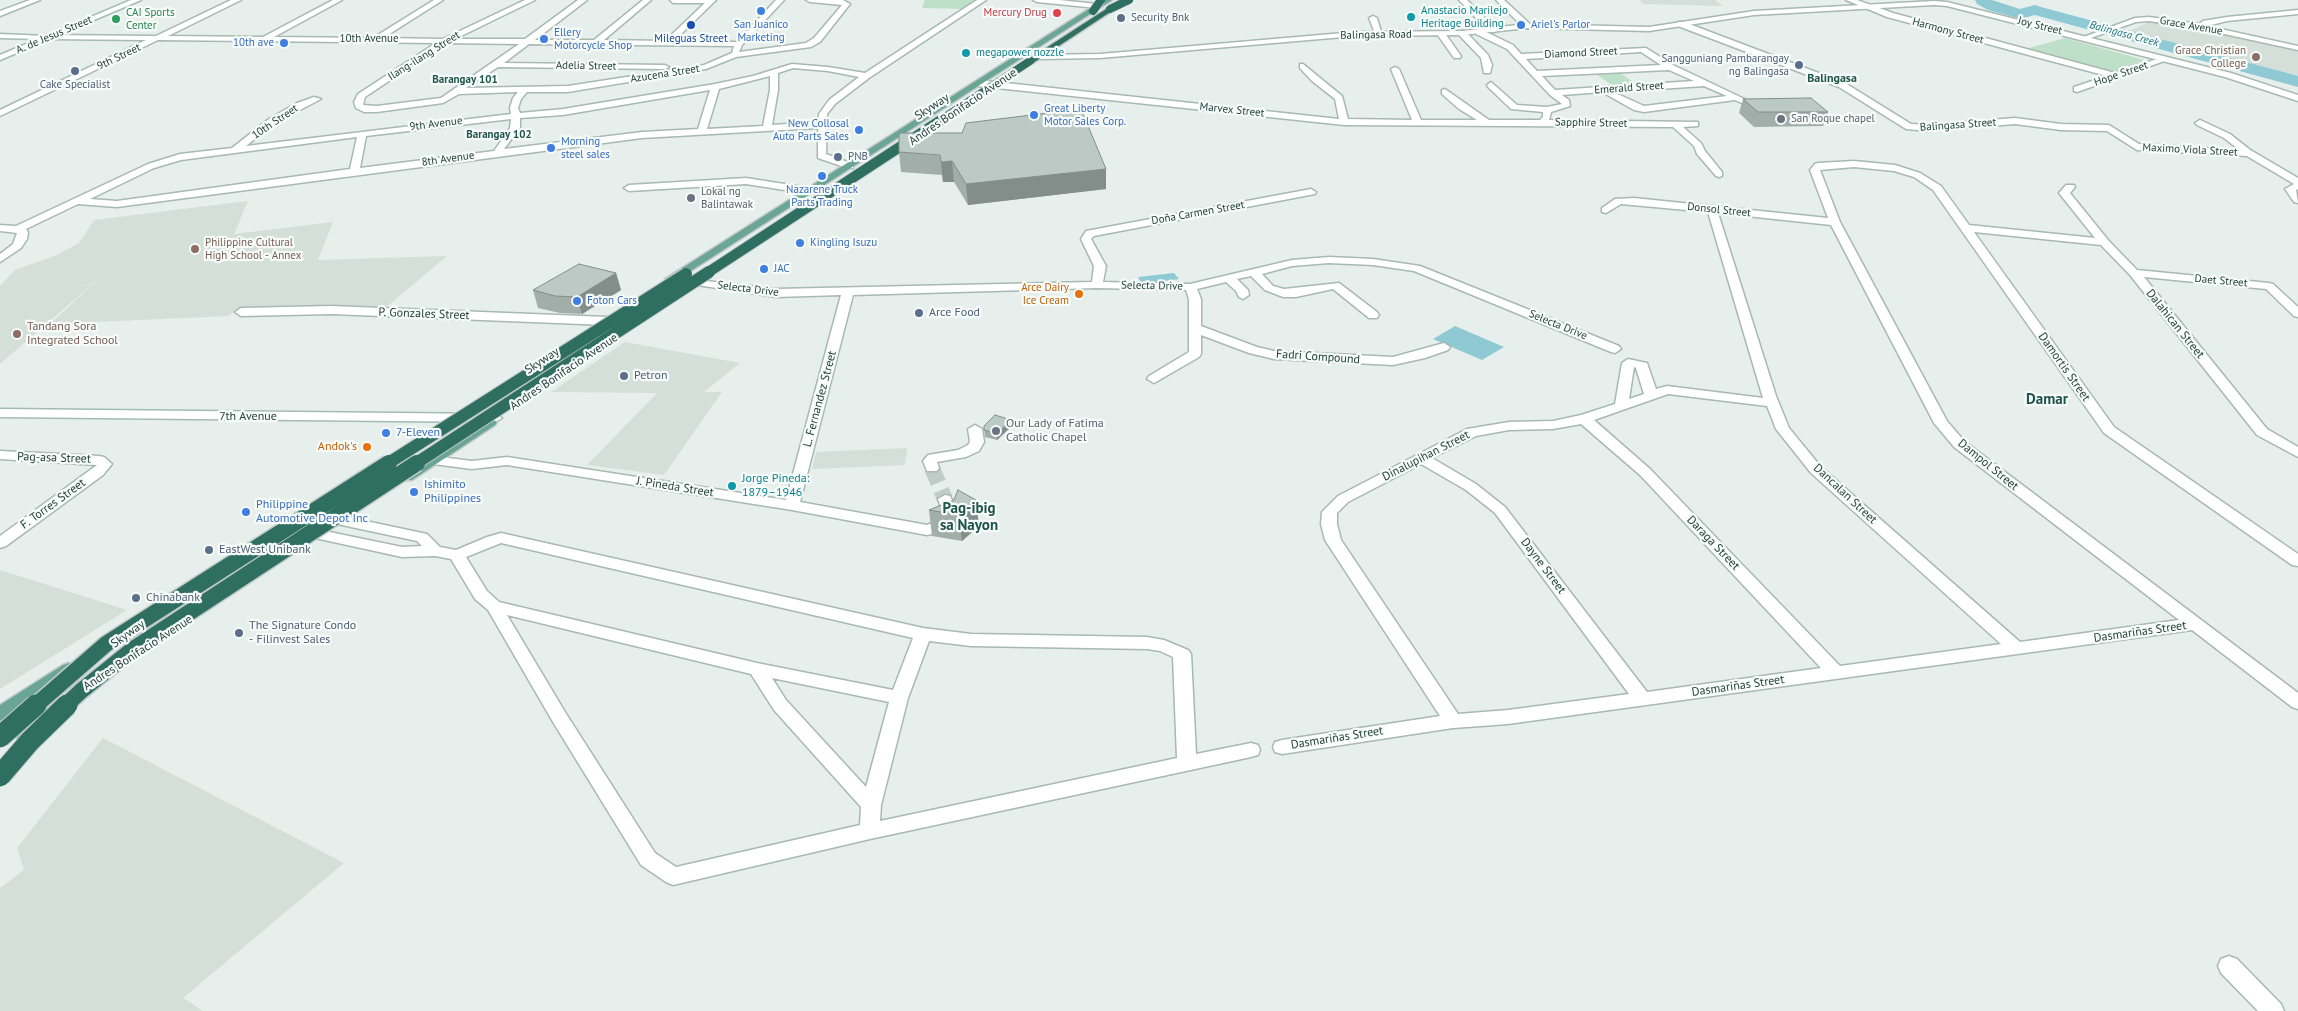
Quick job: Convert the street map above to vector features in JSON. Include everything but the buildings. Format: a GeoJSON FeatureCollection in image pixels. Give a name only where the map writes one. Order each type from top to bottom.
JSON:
{"type":"FeatureCollection","features":[{"type":"Feature","properties":{"kind":"highway","name":"Skyway"},"geometry":{"type":"LineString","coordinates":[[0,737],[106,644],[570,349],[1104,4],[1126,0]]}},
{"type":"Feature","properties":{"kind":"highway","name":"Skyway"},"geometry":{"type":"LineString","coordinates":[[0,776],[30,742],[82,691],[132,650],[1104,4]]}},
{"type":"Feature","properties":{"kind":"highway"},"geometry":{"type":"LineString","coordinates":[[0,723],[36,693],[106,644]]}},
{"type":"Feature","properties":{"kind":"main road","name":"Andres Bonifacio Avenue"},"geometry":{"type":"LineString","coordinates":[[0,743],[342,521],[996,84],[1126,0]]}},
{"type":"Feature","properties":{"kind":"main road","name":"Andres Bonifacio Avenue"},"geometry":{"type":"LineString","coordinates":[[0,714],[672,278],[1104,4]]}},
{"type":"Feature","properties":{"kind":"street"},"geometry":{"type":"LineString","coordinates":[[0,14],[36,0]]}},
{"type":"Feature","properties":{"kind":"street","name":"A. de Jesus Street"},"geometry":{"type":"LineString","coordinates":[[0,58],[137,0]]}},
{"type":"Feature","properties":{"kind":"street","name":"9th Street"},"geometry":{"type":"LineString","coordinates":[[0,113],[237,0]]}},
{"type":"Feature","properties":{"kind":"street"},"geometry":{"type":"LineString","coordinates":[[265,39],[338,0]]}},
{"type":"Feature","properties":{"kind":"street"},"geometry":{"type":"LineString","coordinates":[[376,40],[439,0]]}},
{"type":"Feature","properties":{"kind":"street","name":"Ilang-ilang Street"},"geometry":{"type":"LineString","coordinates":[[457,91],[444,100],[434,103],[364,109],[359,106],[358,102],[361,96],[446,40],[531,0]]}},
{"type":"Feature","properties":{"kind":"street"},"geometry":{"type":"LineString","coordinates":[[457,91],[496,65],[583,0]]}},
{"type":"Feature","properties":{"kind":"street"},"geometry":{"type":"LineString","coordinates":[[597,42],[647,0]]}},
{"type":"Feature","properties":{"kind":"street"},"geometry":{"type":"LineString","coordinates":[[673,1],[712,0]]}},
{"type":"Feature","properties":{"kind":"street"},"geometry":{"type":"LineString","coordinates":[[667,43],[712,0]]}},
{"type":"Feature","properties":{"kind":"street"},"geometry":{"type":"LineString","coordinates":[[734,55],[739,44],[780,0]]}},
{"type":"Feature","properties":{"kind":"street","name":"Azucena Street"},"geometry":{"type":"LineString","coordinates":[[457,91],[568,89],[706,67],[734,55],[802,46],[817,40],[846,4],[839,1],[810,0]]}},
{"type":"Feature","properties":{"kind":"street"},"geometry":{"type":"LineString","coordinates":[[850,166],[821,156],[823,114],[832,102],[866,76],[982,0]]}},
{"type":"Feature","properties":{"kind":"street"},"geometry":{"type":"LineString","coordinates":[[1037,0],[1104,4]]}},
{"type":"Feature","properties":{"kind":"street"},"geometry":{"type":"LineString","coordinates":[[1463,0],[1492,30]]}},
{"type":"Feature","properties":{"kind":"street"},"geometry":{"type":"LineString","coordinates":[[1500,0],[1527,26]]}},
{"type":"Feature","properties":{"kind":"street"},"geometry":{"type":"LineString","coordinates":[[1850,0],[1862,6]]}},
{"type":"Feature","properties":{"kind":"street","name":"Harmony Street"},"geometry":{"type":"LineString","coordinates":[[1862,6],[1946,2]]}},
{"type":"Feature","properties":{"kind":"street","name":"Joy Street"},"geometry":{"type":"LineString","coordinates":[[1946,2],[2228,75],[2298,98]]}},
{"type":"Feature","properties":{"kind":"street","name":"Balingasa Road"},"geometry":{"type":"LineString","coordinates":[[1038,57],[1100,56],[1267,40],[1379,33],[1441,34],[1479,32],[1527,26],[1626,30],[1649,29],[1746,14],[1862,6]]}},
{"type":"Feature","properties":{"kind":"street","name":"Harmony Street"},"geometry":{"type":"LineString","coordinates":[[1862,6],[2116,76]]}},
{"type":"Feature","properties":{"kind":"street"},"geometry":{"type":"LineString","coordinates":[[2200,27],[2214,21],[2298,12]]}},
{"type":"Feature","properties":{"kind":"street"},"geometry":{"type":"LineString","coordinates":[[2266,15],[2290,21]]}},
{"type":"Feature","properties":{"kind":"street"},"geometry":{"type":"LineString","coordinates":[[1373,18],[1379,33]]}},
{"type":"Feature","properties":{"kind":"street","name":"Grace Avenue"},"geometry":{"type":"LineString","coordinates":[[2085,38],[2135,20],[2149,19],[2200,27],[2298,48]]}},
{"type":"Feature","properties":{"kind":"street","name":"Balingasa Street"},"geometry":{"type":"LineString","coordinates":[[1681,24],[1842,85],[1902,124],[1910,127],[1928,128],[2015,121],[2061,127],[2109,128]]}},
{"type":"Feature","properties":{"kind":"street"},"geometry":{"type":"LineString","coordinates":[[1479,32],[1510,47],[1553,93],[1568,104],[1547,110],[1514,107],[1491,85]]}},
{"type":"Feature","properties":{"kind":"street"},"geometry":{"type":"LineString","coordinates":[[1462,33],[1485,57],[1488,65],[1487,71]]}},
{"type":"Feature","properties":{"kind":"street"},"geometry":{"type":"LineString","coordinates":[[1441,34],[1457,56]]}},
{"type":"Feature","properties":{"kind":"street","name":"10th Avenue"},"geometry":{"type":"LineString","coordinates":[[0,36],[739,44]]}},
{"type":"Feature","properties":{"kind":"street","name":"Diamond Street"},"geometry":{"type":"LineString","coordinates":[[1518,57],[1643,50],[1670,67]]}},
{"type":"Feature","properties":{"kind":"street"},"geometry":{"type":"LineString","coordinates":[[1585,53],[1610,70]]}},
{"type":"Feature","properties":{"kind":"street","name":"Hope Street"},"geometry":{"type":"LineString","coordinates":[[2077,89],[2166,59]]}},
{"type":"Feature","properties":{"kind":"street","name":"Adelia Street"},"geometry":{"type":"LineString","coordinates":[[496,65],[706,67]]}},
{"type":"Feature","properties":{"kind":"street","name":"9th Avenue"},"geometry":{"type":"LineString","coordinates":[[18,229],[165,161],[235,150],[480,119],[564,112],[715,87],[756,78],[792,66],[811,67],[866,76]]}},
{"type":"Feature","properties":{"kind":"street"},"geometry":{"type":"LineString","coordinates":[[1303,66],[1315,79],[1339,98],[1344,122]]}},
{"type":"Feature","properties":{"kind":"street"},"geometry":{"type":"LineString","coordinates":[[1535,74],[1670,67],[1753,105]]}},
{"type":"Feature","properties":{"kind":"street"},"geometry":{"type":"LineString","coordinates":[[1395,69],[1417,122]]}},
{"type":"Feature","properties":{"kind":"street"},"geometry":{"type":"LineString","coordinates":[[767,128],[774,90],[774,72]]}},
{"type":"Feature","properties":{"kind":"street","name":"Marvex Street"},"geometry":{"type":"LineString","coordinates":[[978,83],[1344,122],[1487,121]]}},
{"type":"Feature","properties":{"kind":"street","name":"Emerald Street"},"geometry":{"type":"LineString","coordinates":[[1553,93],[1704,83]]}},
{"type":"Feature","properties":{"kind":"street"},"geometry":{"type":"LineString","coordinates":[[1654,86],[1688,104]]}},
{"type":"Feature","properties":{"kind":"street"},"geometry":{"type":"LineString","coordinates":[[702,131],[715,87]]}},
{"type":"Feature","properties":{"kind":"street"},"geometry":{"type":"LineString","coordinates":[[1604,90],[1640,108],[1736,97]]}},
{"type":"Feature","properties":{"kind":"street"},"geometry":{"type":"LineString","coordinates":[[497,153],[515,128],[516,116],[514,108],[517,98],[524,91]]}},
{"type":"Feature","properties":{"kind":"street"},"geometry":{"type":"LineString","coordinates":[[1445,92],[1462,107],[1487,121]]}},
{"type":"Feature","properties":{"kind":"street","name":"10th Street"},"geometry":{"type":"LineString","coordinates":[[235,150],[272,121],[300,105],[317,99]]}},
{"type":"Feature","properties":{"kind":"street"},"geometry":{"type":"LineString","coordinates":[[1543,122],[1547,117],[1547,110]]}},
{"type":"Feature","properties":{"kind":"street","name":"Sapphire Street"},"geometry":{"type":"LineString","coordinates":[[1487,121],[1695,124]]}},
{"type":"Feature","properties":{"kind":"street"},"geometry":{"type":"LineString","coordinates":[[2200,123],[2227,136],[2249,153]]}},
{"type":"Feature","properties":{"kind":"street"},"geometry":{"type":"LineString","coordinates":[[1675,124],[1698,145],[1700,152],[1719,174]]}},
{"type":"Feature","properties":{"kind":"street","name":"8th Avenue"},"geometry":{"type":"LineString","coordinates":[[75,201],[117,204],[642,135],[822,125]]}},
{"type":"Feature","properties":{"kind":"street","name":"Maximo Viola Street"},"geometry":{"type":"LineString","coordinates":[[2109,128],[2137,147],[2249,153],[2298,182]]}},
{"type":"Feature","properties":{"kind":"street"},"geometry":{"type":"LineString","coordinates":[[354,172],[362,134]]}},
{"type":"Feature","properties":{"kind":"street","name":"Dampol Street"},"geometry":{"type":"LineString","coordinates":[[1854,164],[1818,166],[1815,170],[1836,222],[1941,423],[1959,444],[2194,624],[2297,700]]}},
{"type":"Feature","properties":{"kind":"street","name":"Damortis Street"},"geometry":{"type":"LineString","coordinates":[[1854,164],[1895,168],[1929,182],[1937,188],[2109,430],[2298,561]]}},
{"type":"Feature","properties":{"kind":"street"},"geometry":{"type":"LineString","coordinates":[[629,188],[746,181],[810,191]]}},
{"type":"Feature","properties":{"kind":"street"},"geometry":{"type":"LineString","coordinates":[[2298,186],[2290,189],[2298,200]]}},
{"type":"Feature","properties":{"kind":"street","name":"Dalahican Street"},"geometry":{"type":"LineString","coordinates":[[2070,187],[2064,193],[2104,242],[2134,273],[2262,432],[2298,453]]}},
{"type":"Feature","properties":{"kind":"street","name":"Doña Carmen Street"},"geometry":{"type":"LineString","coordinates":[[1097,285],[1100,266],[1087,236],[1097,231],[1311,192]]}},
{"type":"Feature","properties":{"kind":"street","name":"Donsol Street"},"geometry":{"type":"LineString","coordinates":[[1606,210],[1619,201],[1634,201],[1836,222]]}},
{"type":"Feature","properties":{"kind":"street","name":"Dancalan Street"},"geometry":{"type":"LineString","coordinates":[[1712,209],[1771,403],[1783,429],[1816,470],[2016,648]]}},
{"type":"Feature","properties":{"kind":"street"},"geometry":{"type":"LineString","coordinates":[[0,228],[18,229],[23,232],[22,239],[17,246],[0,258]]}},
{"type":"Feature","properties":{"kind":"street"},"geometry":{"type":"LineString","coordinates":[[1967,228],[2104,242]]}},
{"type":"Feature","properties":{"kind":"street","name":"Selecta Drive"},"geometry":{"type":"LineString","coordinates":[[672,278],[768,293],[1097,285],[1190,287],[1292,263],[1329,260],[1373,262],[1416,268],[1615,349]]}},
{"type":"Feature","properties":{"kind":"street"},"geometry":{"type":"LineString","coordinates":[[1253,271],[1269,288],[1283,293],[1296,293],[1335,286],[1374,315]]}},
{"type":"Feature","properties":{"kind":"street","name":"Daet Street"},"geometry":{"type":"LineString","coordinates":[[2134,273],[2269,286],[2298,313]]}},
{"type":"Feature","properties":{"kind":"street"},"geometry":{"type":"LineString","coordinates":[[1228,278],[1242,290],[1243,295]]}},
{"type":"Feature","properties":{"kind":"street"},"geometry":{"type":"LineString","coordinates":[[1154,379],[1194,356],[1195,298],[1190,287]]}},
{"type":"Feature","properties":{"kind":"street","name":"L. Fernandez Street"},"geometry":{"type":"LineString","coordinates":[[792,505],[848,292]]}},
{"type":"Feature","properties":{"kind":"street","name":"P. Gonzales Street"},"geometry":{"type":"LineString","coordinates":[[241,312],[331,310],[607,321]]}},
{"type":"Feature","properties":{"kind":"street","name":"Fadri Compound"},"geometry":{"type":"LineString","coordinates":[[1194,328],[1253,350],[1284,355],[1393,361],[1421,355],[1444,347]]}},
{"type":"Feature","properties":{"kind":"street"},"geometry":{"type":"LineString","coordinates":[[1621,406],[1628,362],[1642,366],[1651,395]]}},
{"type":"Feature","properties":{"kind":"street","name":"Dinalupihan Street"},"geometry":{"type":"LineString","coordinates":[[1453,721],[1333,540],[1328,524],[1330,512],[1343,499],[1472,432],[1509,426],[1553,425],[1584,419],[1667,390],[1771,403]]}},
{"type":"Feature","properties":{"kind":"street","name":"7th Avenue"},"geometry":{"type":"LineString","coordinates":[[0,413],[496,418]]}},
{"type":"Feature","properties":{"kind":"street","name":"Daraga Street"},"geometry":{"type":"LineString","coordinates":[[1584,419],[1646,472],[1836,673]]}},
{"type":"Feature","properties":{"kind":"street"},"geometry":{"type":"LineString","coordinates":[[932,468],[930,460],[933,458],[961,454],[974,448],[977,442],[975,429]]}},
{"type":"Feature","properties":{"kind":"street","name":"Pag-asa Street"},"geometry":{"type":"LineString","coordinates":[[3,457],[99,460],[105,464]]}},
{"type":"Feature","properties":{"kind":"street","name":"Dayne Street"},"geometry":{"type":"LineString","coordinates":[[1420,458],[1471,487],[1500,510],[1642,698]]}},
{"type":"Feature","properties":{"kind":"street","name":"J. Pineda Street"},"geometry":{"type":"LineString","coordinates":[[433,460],[472,465],[507,461],[792,505],[932,530],[946,524],[951,518],[951,510],[945,499]]}},
{"type":"Feature","properties":{"kind":"street","name":"F. Torres Street"},"geometry":{"type":"LineString","coordinates":[[0,543],[98,472],[105,464]]}},
{"type":"Feature","properties":{"kind":"street"},"geometry":{"type":"LineString","coordinates":[[342,521],[422,537],[435,551]]}},
{"type":"Feature","properties":{"kind":"street"},"geometry":{"type":"LineString","coordinates":[[320,535],[402,552],[435,551],[457,555],[501,538],[923,634],[970,640],[1146,643],[1164,646],[1182,654],[1187,763]]}},
{"type":"Feature","properties":{"kind":"street"},"geometry":{"type":"LineString","coordinates":[[457,555],[481,595],[494,606],[559,717],[648,859],[673,876],[870,831],[1251,750]]}},
{"type":"Feature","properties":{"kind":"street"},"geometry":{"type":"LineString","coordinates":[[494,606],[757,669],[899,698]]}},
{"type":"Feature","properties":{"kind":"street","name":"Dasmariñas Street"},"geometry":{"type":"LineString","coordinates":[[1282,747],[1453,721],[1508,716],[2194,624]]}},
{"type":"Feature","properties":{"kind":"street"},"geometry":{"type":"LineString","coordinates":[[870,831],[871,805],[899,698],[923,634]]}},
{"type":"Feature","properties":{"kind":"street"},"geometry":{"type":"LineString","coordinates":[[757,669],[780,705],[871,805]]}},
{"type":"Feature","properties":{"kind":"street"},"geometry":{"type":"LineString","coordinates":[[2229,966],[2273,1011]]}},
{"type":"Feature","properties":{"kind":"shaded area"},"geometry":{"type":"Polygon","coordinates":[[[1640,0],[1715,0],[1723,6],[1642,4],[1640,0]]]}},
{"type":"Feature","properties":{"kind":"shaded area","name":"Grace Christian College"},"geometry":{"type":"Polygon","coordinates":[[[2157,22],[2184,25],[2298,50],[2298,81],[2124,33],[2147,23],[2157,22]]]}},
{"type":"Feature","properties":{"kind":"shaded area"},"geometry":{"type":"Polygon","coordinates":[[[248,201],[234,234],[333,222],[318,260],[447,256],[384,309],[348,306],[236,309],[229,316],[50,324],[95,283],[63,290],[93,284],[0,364],[0,286],[15,270],[57,255],[79,243],[94,220],[248,201]]]}},
{"type":"Feature","properties":{"kind":"shaded area"},"geometry":{"type":"Polygon","coordinates":[[[625,342],[740,363],[704,392],[722,392],[664,475],[587,465],[657,393],[551,392],[625,342]]]}},
{"type":"Feature","properties":{"kind":"shaded area"},"geometry":{"type":"Polygon","coordinates":[[[907,448],[905,465],[812,469],[816,452],[907,448]]]}},
{"type":"Feature","properties":{"kind":"shaded area"},"geometry":{"type":"Polygon","coordinates":[[[0,570],[127,610],[0,689],[0,570]]]}},
{"type":"Feature","properties":{"kind":"shaded area"},"geometry":{"type":"Polygon","coordinates":[[[103,738],[344,863],[183,998],[203,1011],[0,1011],[0,888],[24,870],[17,848],[103,738]]]}},
{"type":"Feature","properties":{"kind":"green space"},"geometry":{"type":"Polygon","coordinates":[[[925,0],[979,0],[965,9],[922,8],[925,0]]]}},
{"type":"Feature","properties":{"kind":"green space"},"geometry":{"type":"Polygon","coordinates":[[[2065,38],[2148,61],[2112,74],[2022,50],[2065,38]]]}},
{"type":"Feature","properties":{"kind":"green space"},"geometry":{"type":"Polygon","coordinates":[[[1619,72],[1639,86],[1616,88],[1596,74],[1619,72]]]}},
{"type":"Feature","properties":{"kind":"water"},"geometry":{"type":"Polygon","coordinates":[[[1174,273],[1179,279],[1142,284],[1138,277],[1174,273]]]}},
{"type":"Feature","properties":{"kind":"water"},"geometry":{"type":"Polygon","coordinates":[[[1455,326],[1504,347],[1482,360],[1433,339],[1455,326]]]}},
{"type":"Feature","properties":{"kind":"waterway","name":"Balingasa Creek"},"geometry":{"type":"LineString","coordinates":[[1984,0],[1982,1],[1994,7],[2020,14],[2035,10],[2298,82]]}},
{"type":"Feature","properties":{"kind":"tunnel"},"geometry":{"type":"LineString","coordinates":[[932,468],[945,499]]}},
{"type":"Feature","properties":{"kind":"place","name":"San Juanico Marketing"},"geometry":{"type":"Point","coordinates":[761,11]}},
{"type":"Feature","properties":{"kind":"place","name":"Mercury Drug"},"geometry":{"type":"Point","coordinates":[1057,13]}},
{"type":"Feature","properties":{"kind":"place","name":"Anastacio Marilejo Heritage Building"},"geometry":{"type":"Point","coordinates":[1411,17]}},
{"type":"Feature","properties":{"kind":"place","name":"Security Bnk"},"geometry":{"type":"Point","coordinates":[1121,18]}},
{"type":"Feature","properties":{"kind":"place","name":"CAI Sports Center"},"geometry":{"type":"Point","coordinates":[116,19]}},
{"type":"Feature","properties":{"kind":"place","name":"Mileguas Street"},"geometry":{"type":"Point","coordinates":[691,25]}},
{"type":"Feature","properties":{"kind":"place","name":"Ariel's Parlor"},"geometry":{"type":"Point","coordinates":[1521,25]}},
{"type":"Feature","properties":{"kind":"place","name":"Ellery Motorcycle Shop"},"geometry":{"type":"Point","coordinates":[544,39]}},
{"type":"Feature","properties":{"kind":"place","name":"10th ave"},"geometry":{"type":"Point","coordinates":[284,43]}},
{"type":"Feature","properties":{"kind":"place","name":"megapower nozzle"},"geometry":{"type":"Point","coordinates":[966,53]}},
{"type":"Feature","properties":{"kind":"place","name":"Grace Christian College"},"geometry":{"type":"Point","coordinates":[2256,57]}},
{"type":"Feature","properties":{"kind":"place","name":"Sangguniang Pambarangay ng Balingasa"},"geometry":{"type":"Point","coordinates":[1799,65]}},
{"type":"Feature","properties":{"kind":"place","name":"Cake Specialist"},"geometry":{"type":"Point","coordinates":[75,71]}},
{"type":"Feature","properties":{"kind":"place","name":"Great Liberty Motor Sales Corp."},"geometry":{"type":"Point","coordinates":[1034,115]}},
{"type":"Feature","properties":{"kind":"place","name":"San Roque chapel"},"geometry":{"type":"Point","coordinates":[1781,119]}},
{"type":"Feature","properties":{"kind":"place","name":"New Collosal Auto Parts Sales"},"geometry":{"type":"Point","coordinates":[859,130]}},
{"type":"Feature","properties":{"kind":"place","name":"Morning steel sales"},"geometry":{"type":"Point","coordinates":[551,148]}},
{"type":"Feature","properties":{"kind":"place","name":"PNB"},"geometry":{"type":"Point","coordinates":[838,157]}},
{"type":"Feature","properties":{"kind":"place","name":"Nazarene Truck Parts Trading"},"geometry":{"type":"Point","coordinates":[822,176]}},
{"type":"Feature","properties":{"kind":"place","name":"Lokal ng Balintawak"},"geometry":{"type":"Point","coordinates":[691,198]}},
{"type":"Feature","properties":{"kind":"place","name":"Kingling Isuzu"},"geometry":{"type":"Point","coordinates":[800,243]}},
{"type":"Feature","properties":{"kind":"place","name":"Philippine Cultural High School - Annex"},"geometry":{"type":"Point","coordinates":[195,249]}},
{"type":"Feature","properties":{"kind":"place","name":"JAC"},"geometry":{"type":"Point","coordinates":[764,269]}},
{"type":"Feature","properties":{"kind":"place","name":"Arce Dairy Ice Cream"},"geometry":{"type":"Point","coordinates":[1079,294]}},
{"type":"Feature","properties":{"kind":"place","name":"Foton Cars"},"geometry":{"type":"Point","coordinates":[577,301]}},
{"type":"Feature","properties":{"kind":"place","name":"Arce Food"},"geometry":{"type":"Point","coordinates":[919,313]}},
{"type":"Feature","properties":{"kind":"place","name":"Tandang Sora Integrated School"},"geometry":{"type":"Point","coordinates":[17,334]}},
{"type":"Feature","properties":{"kind":"place","name":"Petron"},"geometry":{"type":"Point","coordinates":[624,376]}},
{"type":"Feature","properties":{"kind":"place","name":"Our Lady of Fatima Catholic Chapel"},"geometry":{"type":"Point","coordinates":[996,431]}},
{"type":"Feature","properties":{"kind":"place","name":"7-Eleven"},"geometry":{"type":"Point","coordinates":[386,433]}},
{"type":"Feature","properties":{"kind":"place","name":"Andok's"},"geometry":{"type":"Point","coordinates":[367,447]}},
{"type":"Feature","properties":{"kind":"place","name":"Jorge Pineda: 1879–1946"},"geometry":{"type":"Point","coordinates":[732,486]}},
{"type":"Feature","properties":{"kind":"place","name":"Ishimito Philippines"},"geometry":{"type":"Point","coordinates":[414,492]}},
{"type":"Feature","properties":{"kind":"place","name":"Philippine Automotive Depot Inc"},"geometry":{"type":"Point","coordinates":[246,512]}},
{"type":"Feature","properties":{"kind":"place","name":"EastWest Unibank"},"geometry":{"type":"Point","coordinates":[209,550]}},
{"type":"Feature","properties":{"kind":"place","name":"Chinabank"},"geometry":{"type":"Point","coordinates":[136,598]}},
{"type":"Feature","properties":{"kind":"place","name":"The Signature Condo - Filinvest Sales"},"geometry":{"type":"Point","coordinates":[239,633]}},
{"type":"Feature","properties":{"kind":"district","name":"Balingasa"},"geometry":{"type":"Point","coordinates":[1832,79]}},
{"type":"Feature","properties":{"kind":"district","name":"Barangay 101"},"geometry":{"type":"Point","coordinates":[465,80]}},
{"type":"Feature","properties":{"kind":"district","name":"Barangay 102"},"geometry":{"type":"Point","coordinates":[499,135]}},
{"type":"Feature","properties":{"kind":"district","name":"Damar"},"geometry":{"type":"Point","coordinates":[2047,400]}},
{"type":"Feature","properties":{"kind":"district","name":"Pag-ibig sa Nayon"},"geometry":{"type":"Point","coordinates":[969,518]}}]}
